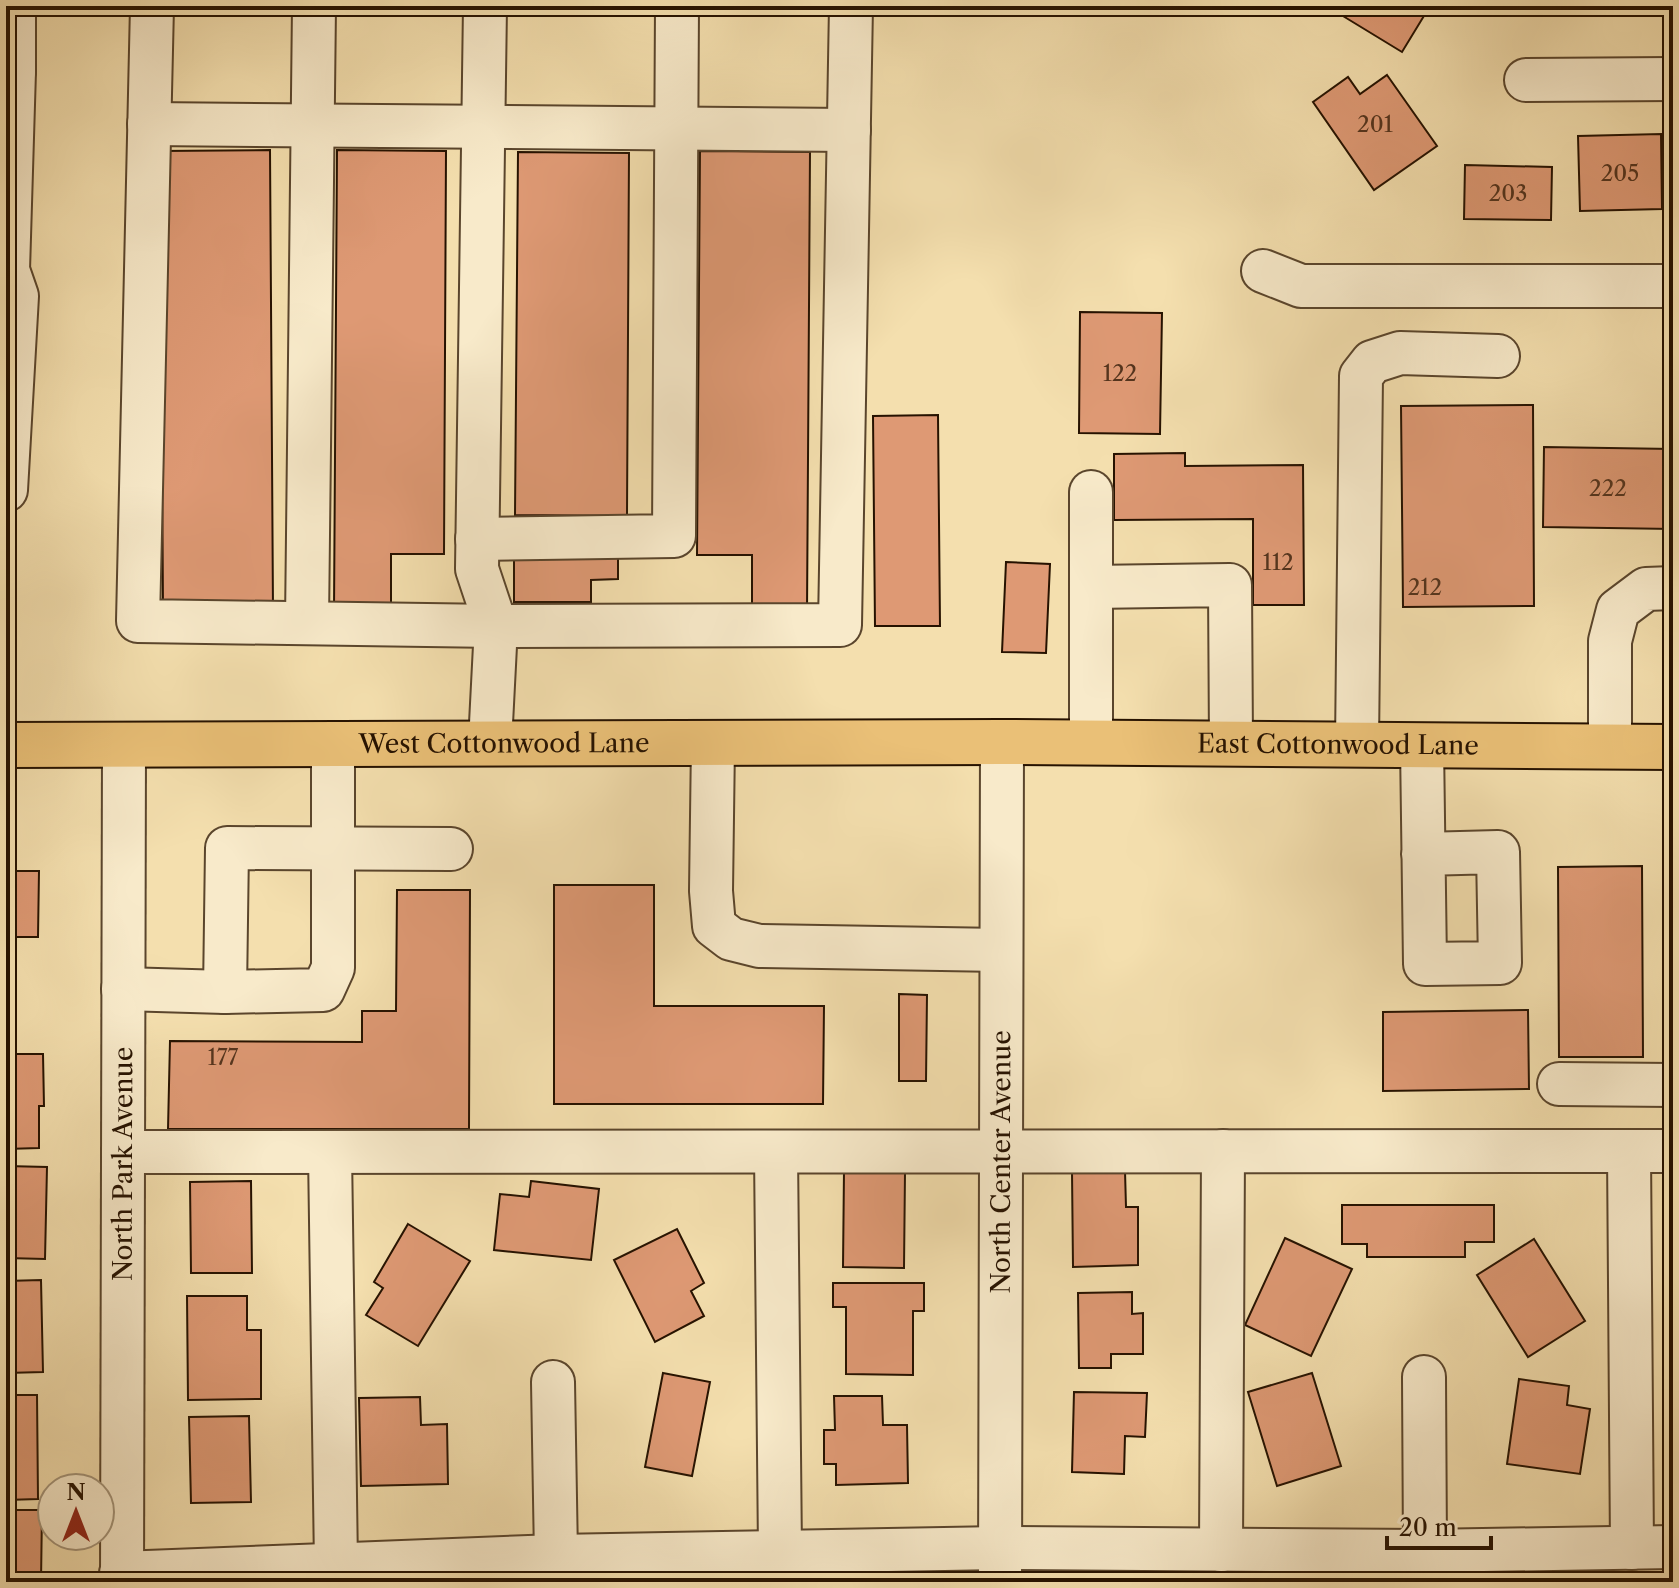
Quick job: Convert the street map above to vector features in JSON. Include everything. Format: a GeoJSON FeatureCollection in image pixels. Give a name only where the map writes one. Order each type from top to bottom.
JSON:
{"type":"FeatureCollection","features":[{"type":"Feature","properties":{"kind":"main road","name":"East Cottonwood Lane"},"geometry":{"type":"LineString","coordinates":[[1002,742],[1673,747]]}},
{"type":"Feature","properties":{"kind":"main road","name":"West Cottonwood Lane"},"geometry":{"type":"LineString","coordinates":[[6,745],[1002,742]]}},
{"type":"Feature","properties":{"kind":"street"},"geometry":{"type":"LineString","coordinates":[[6,490],[17,296],[7,271],[14,6]]}},
{"type":"Feature","properties":{"kind":"street"},"geometry":{"type":"LineString","coordinates":[[152,6],[138,621],[496,626],[840,625],[851,6]]}},
{"type":"Feature","properties":{"kind":"street"},"geometry":{"type":"LineString","coordinates":[[307,623],[314,6]]}},
{"type":"Feature","properties":{"kind":"street"},"geometry":{"type":"LineString","coordinates":[[485,6],[477,569],[496,626],[490,743]]}},
{"type":"Feature","properties":{"kind":"street"},"geometry":{"type":"LineString","coordinates":[[477,539],[674,536],[677,6]]}},
{"type":"Feature","properties":{"kind":"street"},"geometry":{"type":"LineString","coordinates":[[1526,80],[1673,79]]}},
{"type":"Feature","properties":{"kind":"street"},"geometry":{"type":"LineString","coordinates":[[149,124],[313,123],[849,130]]}},
{"type":"Feature","properties":{"kind":"street"},"geometry":{"type":"LineString","coordinates":[[1263,271],[1301,286],[1673,286]]}},
{"type":"Feature","properties":{"kind":"street"},"geometry":{"type":"LineString","coordinates":[[1357,745],[1361,376],[1372,362],[1400,353],[1498,356]]}},
{"type":"Feature","properties":{"kind":"street"},"geometry":{"type":"LineString","coordinates":[[1091,492],[1091,743]]}},
{"type":"Feature","properties":{"kind":"street"},"geometry":{"type":"LineString","coordinates":[[1091,587],[1230,585],[1231,743]]}},
{"type":"Feature","properties":{"kind":"street"},"geometry":{"type":"LineString","coordinates":[[1610,746],[1610,641],[1618,610],[1646,589],[1673,588]]}},
{"type":"Feature","properties":{"kind":"street","name":"North Center Avenue"},"geometry":{"type":"LineString","coordinates":[[1000,1565],[1002,742]]}},
{"type":"Feature","properties":{"kind":"street"},"geometry":{"type":"LineString","coordinates":[[713,743],[711,891],[714,926],[731,939],[759,946],[1001,950]]}},
{"type":"Feature","properties":{"kind":"street"},"geometry":{"type":"LineString","coordinates":[[123,989],[225,992],[323,990],[333,968],[333,744]]}},
{"type":"Feature","properties":{"kind":"street","name":"North Park Avenue"},"geometry":{"type":"LineString","coordinates":[[122,1577],[124,745]]}},
{"type":"Feature","properties":{"kind":"street"},"geometry":{"type":"LineString","coordinates":[[1422,745],[1423,854]]}},
{"type":"Feature","properties":{"kind":"street"},"geometry":{"type":"LineString","coordinates":[[225,992],[227,848],[451,849]]}},
{"type":"Feature","properties":{"kind":"street"},"geometry":{"type":"LineString","coordinates":[[1559,1084],[1673,1085]]}},
{"type":"Feature","properties":{"kind":"street"},"geometry":{"type":"LineString","coordinates":[[1221,1550],[1223,1151]]}},
{"type":"Feature","properties":{"kind":"street"},"geometry":{"type":"LineString","coordinates":[[1629,1151],[1632,1548]]}},
{"type":"Feature","properties":{"kind":"street"},"geometry":{"type":"LineString","coordinates":[[123,1152],[1673,1151]]}},
{"type":"Feature","properties":{"kind":"street"},"geometry":{"type":"LineString","coordinates":[[330,1152],[336,1565]]}},
{"type":"Feature","properties":{"kind":"street"},"geometry":{"type":"LineString","coordinates":[[776,1152],[780,1552]]}},
{"type":"Feature","properties":{"kind":"street"},"geometry":{"type":"LineString","coordinates":[[1424,1377],[1425,1551]]}},
{"type":"Feature","properties":{"kind":"street"},"geometry":{"type":"LineString","coordinates":[[553,1382],[556,1556]]}},
{"type":"Feature","properties":{"kind":"street"},"geometry":{"type":"LineString","coordinates":[[122,1577],[556,1556],[780,1552],[1000,1565],[1221,1550],[1673,1547]]}},
{"type":"Feature","properties":{"kind":"building"},"geometry":{"type":"Polygon","coordinates":[[[1342,6],[1430,6],[1402,52],[1338,13],[1342,6]]]}},
{"type":"Feature","properties":{"kind":"building"},"geometry":{"type":"Polygon","coordinates":[[[1387,75],[1437,146],[1374,190],[1313,102],[1348,77],[1360,94],[1387,75]]]}},
{"type":"Feature","properties":{"kind":"building"},"geometry":{"type":"Polygon","coordinates":[[[1661,134],[1662,209],[1580,211],[1578,136],[1661,134]]]}},
{"type":"Feature","properties":{"kind":"building"},"geometry":{"type":"Polygon","coordinates":[[[270,150],[273,610],[163,612],[160,151],[270,150]]]}},
{"type":"Feature","properties":{"kind":"building"},"geometry":{"type":"Polygon","coordinates":[[[337,150],[446,151],[444,554],[391,554],[391,612],[334,612],[337,150]]]}},
{"type":"Feature","properties":{"kind":"building"},"geometry":{"type":"Polygon","coordinates":[[[700,151],[810,152],[807,613],[752,613],[752,555],[697,555],[700,151]]]}},
{"type":"Feature","properties":{"kind":"building"},"geometry":{"type":"Polygon","coordinates":[[[518,152],[629,153],[627,516],[515,515],[518,152]]]}},
{"type":"Feature","properties":{"kind":"building"},"geometry":{"type":"Polygon","coordinates":[[[1465,165],[1552,167],[1551,220],[1464,219],[1465,165]]]}},
{"type":"Feature","properties":{"kind":"building"},"geometry":{"type":"Polygon","coordinates":[[[1080,312],[1162,313],[1160,434],[1079,433],[1080,312]]]}},
{"type":"Feature","properties":{"kind":"building"},"geometry":{"type":"Polygon","coordinates":[[[1533,405],[1534,606],[1403,607],[1401,406],[1533,405]]]}},
{"type":"Feature","properties":{"kind":"building"},"geometry":{"type":"Polygon","coordinates":[[[938,415],[940,626],[875,626],[873,416],[938,415]]]}},
{"type":"Feature","properties":{"kind":"building"},"geometry":{"type":"Polygon","coordinates":[[[1544,447],[1673,449],[1673,529],[1543,527],[1544,447]]]}},
{"type":"Feature","properties":{"kind":"building"},"geometry":{"type":"Polygon","coordinates":[[[1185,453],[1185,466],[1303,465],[1304,605],[1253,605],[1253,519],[1114,520],[1114,454],[1185,453]]]}},
{"type":"Feature","properties":{"kind":"building"},"geometry":{"type":"Polygon","coordinates":[[[618,551],[618,579],[591,580],[591,602],[514,602],[514,552],[618,551]]]}},
{"type":"Feature","properties":{"kind":"building"},"geometry":{"type":"Polygon","coordinates":[[[1006,562],[1050,564],[1046,653],[1002,652],[1006,562]]]}},
{"type":"Feature","properties":{"kind":"building"},"geometry":{"type":"Polygon","coordinates":[[[1642,866],[1643,1057],[1559,1057],[1558,867],[1642,866]]]}},
{"type":"Feature","properties":{"kind":"building"},"geometry":{"type":"Polygon","coordinates":[[[6,871],[39,871],[38,937],[6,937],[6,871]]]}},
{"type":"Feature","properties":{"kind":"building"},"geometry":{"type":"Polygon","coordinates":[[[554,885],[654,885],[654,1006],[824,1006],[823,1104],[554,1104],[554,885]]]}},
{"type":"Feature","properties":{"kind":"building"},"geometry":{"type":"Polygon","coordinates":[[[397,890],[470,890],[469,1129],[168,1129],[170,1041],[362,1042],[362,1011],[396,1011],[397,890]]]}},
{"type":"Feature","properties":{"kind":"building"},"geometry":{"type":"Polygon","coordinates":[[[899,994],[927,995],[926,1081],[899,1081],[899,994]]]}},
{"type":"Feature","properties":{"kind":"building"},"geometry":{"type":"Polygon","coordinates":[[[1528,1010],[1529,1089],[1383,1091],[1383,1012],[1528,1010]]]}},
{"type":"Feature","properties":{"kind":"building"},"geometry":{"type":"Polygon","coordinates":[[[6,1054],[43,1054],[44,1106],[39,1106],[39,1148],[6,1149],[6,1054]]]}},
{"type":"Feature","properties":{"kind":"building"},"geometry":{"type":"Polygon","coordinates":[[[6,1166],[47,1167],[45,1259],[6,1258],[6,1166]]]}},
{"type":"Feature","properties":{"kind":"building"},"geometry":{"type":"Polygon","coordinates":[[[844,1171],[905,1172],[904,1268],[843,1267],[844,1171]]]}},
{"type":"Feature","properties":{"kind":"building"},"geometry":{"type":"Polygon","coordinates":[[[1125,1171],[1126,1207],[1138,1207],[1138,1265],[1073,1267],[1072,1172],[1125,1171]]]}},
{"type":"Feature","properties":{"kind":"building"},"geometry":{"type":"Polygon","coordinates":[[[251,1181],[252,1273],[191,1273],[190,1182],[251,1181]]]}},
{"type":"Feature","properties":{"kind":"building"},"geometry":{"type":"Polygon","coordinates":[[[531,1181],[599,1189],[591,1260],[494,1250],[500,1194],[529,1197],[531,1181]]]}},
{"type":"Feature","properties":{"kind":"building"},"geometry":{"type":"Polygon","coordinates":[[[1342,1205],[1494,1205],[1494,1242],[1465,1242],[1465,1257],[1367,1257],[1367,1244],[1342,1244],[1342,1205]]]}},
{"type":"Feature","properties":{"kind":"building"},"geometry":{"type":"Polygon","coordinates":[[[408,1224],[470,1261],[418,1346],[366,1315],[383,1288],[374,1282],[408,1224]]]}},
{"type":"Feature","properties":{"kind":"building"},"geometry":{"type":"Polygon","coordinates":[[[677,1229],[704,1283],[691,1291],[704,1316],[655,1342],[614,1260],[677,1229]]]}},
{"type":"Feature","properties":{"kind":"building"},"geometry":{"type":"Polygon","coordinates":[[[1285,1238],[1352,1269],[1311,1356],[1245,1325],[1285,1238]]]}},
{"type":"Feature","properties":{"kind":"building"},"geometry":{"type":"Polygon","coordinates":[[[1534,1239],[1585,1321],[1528,1357],[1477,1275],[1534,1239]]]}},
{"type":"Feature","properties":{"kind":"building"},"geometry":{"type":"Polygon","coordinates":[[[41,1280],[43,1372],[6,1373],[6,1281],[41,1280]]]}},
{"type":"Feature","properties":{"kind":"building"},"geometry":{"type":"Polygon","coordinates":[[[833,1283],[924,1283],[924,1311],[913,1311],[913,1375],[846,1374],[846,1307],[833,1307],[833,1283]]]}},
{"type":"Feature","properties":{"kind":"building"},"geometry":{"type":"Polygon","coordinates":[[[1132,1292],[1132,1314],[1143,1313],[1143,1354],[1111,1354],[1111,1368],[1079,1368],[1078,1293],[1132,1292]]]}},
{"type":"Feature","properties":{"kind":"building"},"geometry":{"type":"Polygon","coordinates":[[[187,1296],[247,1296],[247,1330],[261,1330],[261,1399],[188,1400],[187,1296]]]}},
{"type":"Feature","properties":{"kind":"building"},"geometry":{"type":"Polygon","coordinates":[[[663,1373],[710,1382],[692,1476],[645,1467],[663,1373]]]}},
{"type":"Feature","properties":{"kind":"building"},"geometry":{"type":"Polygon","coordinates":[[[1312,1373],[1341,1466],[1277,1486],[1248,1392],[1312,1373]]]}},
{"type":"Feature","properties":{"kind":"building"},"geometry":{"type":"Polygon","coordinates":[[[1519,1379],[1569,1386],[1567,1405],[1590,1409],[1580,1474],[1507,1464],[1519,1379]]]}},
{"type":"Feature","properties":{"kind":"building"},"geometry":{"type":"Polygon","coordinates":[[[1074,1392],[1147,1393],[1145,1437],[1125,1436],[1124,1474],[1072,1472],[1074,1392]]]}},
{"type":"Feature","properties":{"kind":"building"},"geometry":{"type":"Polygon","coordinates":[[[6,1395],[37,1395],[36,1499],[6,1500],[6,1395]]]}},
{"type":"Feature","properties":{"kind":"building"},"geometry":{"type":"Polygon","coordinates":[[[834,1396],[882,1396],[883,1425],[907,1425],[908,1483],[836,1485],[836,1464],[824,1464],[824,1430],[835,1430],[834,1396]]]}},
{"type":"Feature","properties":{"kind":"building"},"geometry":{"type":"Polygon","coordinates":[[[420,1397],[421,1425],[447,1424],[448,1484],[361,1486],[359,1398],[420,1397]]]}},
{"type":"Feature","properties":{"kind":"building"},"geometry":{"type":"Polygon","coordinates":[[[249,1416],[251,1502],[191,1503],[189,1417],[249,1416]]]}},
{"type":"Feature","properties":{"kind":"building"},"geometry":{"type":"Polygon","coordinates":[[[6,1510],[36,1510],[36,1552],[41,1552],[41,1582],[6,1582],[6,1510]]]}}]}
